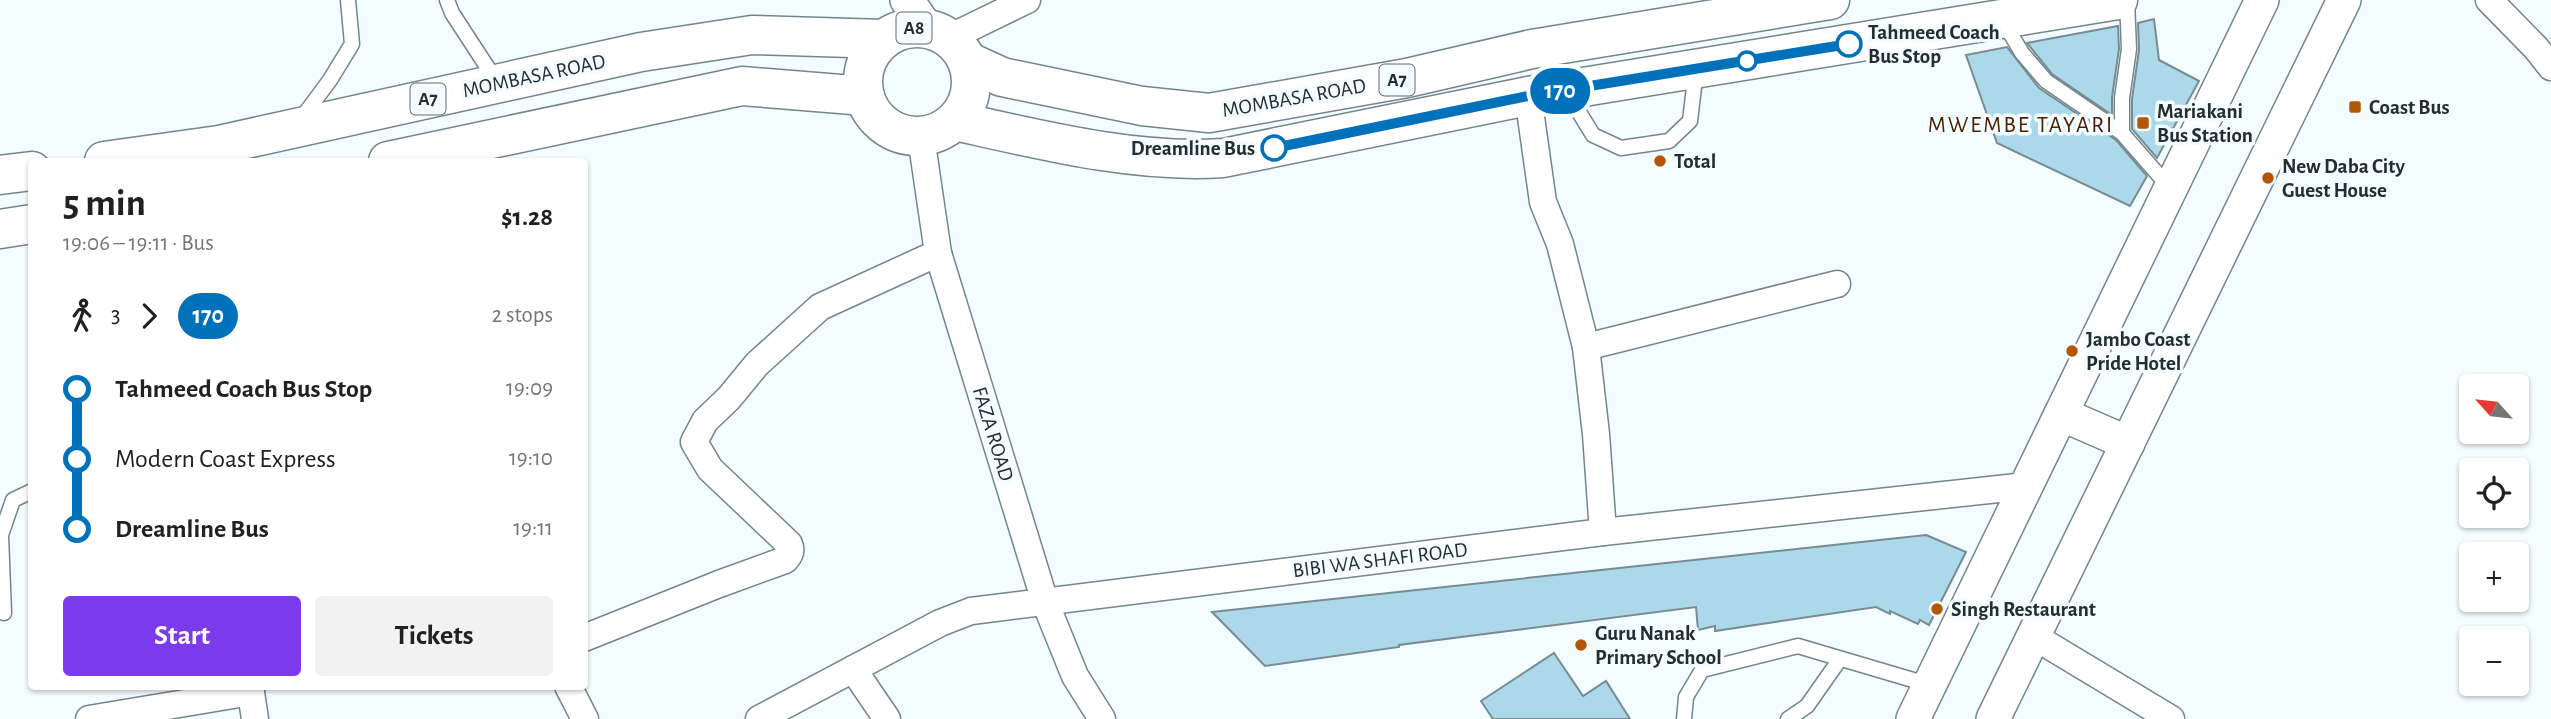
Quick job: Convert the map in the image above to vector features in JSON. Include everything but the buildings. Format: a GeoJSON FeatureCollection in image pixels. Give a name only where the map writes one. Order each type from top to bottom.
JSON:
{"type":"FeatureCollection","features":[{"type":"Feature","properties":{"kind":"highway","name":"A7"},"geometry":{"type":"LineString","coordinates":[[955,121],[1061,143],[1156,158],[1223,158],[1528,96],[2118,0]]}},
{"type":"Feature","properties":{"kind":"highway","name":"MOMBASA ROAD"},"geometry":{"type":"LineString","coordinates":[[938,32],[1002,77],[1142,106],[1209,113],[1407,78],[1532,49],[1806,2]]}},
{"type":"Feature","properties":{"kind":"highway","name":"A8"},"geometry":{"type":"LineString","coordinates":[[865,96],[863,81],[866,65],[873,51],[884,39],[905,30],[938,32]]}},
{"type":"Feature","properties":{"kind":"highway"},"geometry":{"type":"LineString","coordinates":[[402,158],[742,86],[865,96],[873,113],[885,127],[902,134],[933,134],[955,121],[967,103],[971,82],[938,32]]}},
{"type":"Feature","properties":{"kind":"highway","name":"MOMBASA ROAD"},"geometry":{"type":"LineString","coordinates":[[126,158],[219,145],[641,52],[752,35],[884,39]]}},
{"type":"Feature","properties":{"kind":"highway"},"geometry":{"type":"LineString","coordinates":[[0,175],[28,172]]}},
{"type":"Feature","properties":{"kind":"highway"},"geometry":{"type":"LineString","coordinates":[[0,229],[28,225]]}},
{"type":"Feature","properties":{"kind":"street"},"geometry":{"type":"LineString","coordinates":[[938,32],[1027,0]]}},
{"type":"Feature","properties":{"kind":"street"},"geometry":{"type":"LineString","coordinates":[[1913,719],[2262,0]]}},
{"type":"Feature","properties":{"kind":"street"},"geometry":{"type":"LineString","coordinates":[[1993,719],[2344,0]]}},
{"type":"Feature","properties":{"kind":"street"},"geometry":{"type":"LineString","coordinates":[[2488,0],[2546,50]]}},
{"type":"Feature","properties":{"kind":"street"},"geometry":{"type":"LineString","coordinates":[[1528,96],[1543,202],[1560,244],[1586,347],[1597,434],[1603,531]]}},
{"type":"Feature","properties":{"kind":"street","name":"FAZA ROAD"},"geometry":{"type":"LineString","coordinates":[[920,136],[938,253],[1045,603],[1075,676],[1102,719]]}},
{"type":"Feature","properties":{"kind":"street"},"geometry":{"type":"LineString","coordinates":[[588,636],[785,560],[789,556],[789,544],[710,468],[694,442],[705,421],[729,398],[757,364],[820,307],[938,253]]}},
{"type":"Feature","properties":{"kind":"street"},"geometry":{"type":"LineString","coordinates":[[1586,347],[1837,284]]}},
{"type":"Feature","properties":{"kind":"street"},"geometry":{"type":"LineString","coordinates":[[2061,414],[2128,443]]}},
{"type":"Feature","properties":{"kind":"street","name":"BIBI WA SHAFI ROAD"},"geometry":{"type":"LineString","coordinates":[[759,719],[955,616],[971,611],[1603,531],[2026,486]]}},
{"type":"Feature","properties":{"kind":"street"},"geometry":{"type":"LineString","coordinates":[[2033,636],[2171,719]]}},
{"type":"Feature","properties":{"kind":"street"},"geometry":{"type":"LineString","coordinates":[[853,669],[887,719]]}},
{"type":"Feature","properties":{"kind":"street"},"geometry":{"type":"LineString","coordinates":[[89,719],[245,690]]}},
{"type":"Feature","properties":{"kind":"street"},"geometry":{"type":"LineString","coordinates":[[250,690],[255,719]]}},
{"type":"Feature","properties":{"kind":"street"},"geometry":{"type":"LineString","coordinates":[[570,690],[585,719]]}},
{"type":"Feature","properties":{"kind":"lane"},"geometry":{"type":"LineString","coordinates":[[294,128],[330,80],[352,44],[348,0]]}},
{"type":"Feature","properties":{"kind":"lane"},"geometry":{"type":"LineString","coordinates":[[447,0],[452,13],[498,83]]}},
{"type":"Feature","properties":{"kind":"lane"},"geometry":{"type":"LineString","coordinates":[[2122,133],[2122,98],[2129,49],[2127,0]]}},
{"type":"Feature","properties":{"kind":"lane"},"geometry":{"type":"LineString","coordinates":[[2002,19],[2022,53],[2046,81],[2122,133],[2170,188]]}},
{"type":"Feature","properties":{"kind":"lane"},"geometry":{"type":"LineString","coordinates":[[1565,90],[1593,135],[1621,148],[1669,141],[1689,121],[1696,69]]}},
{"type":"Feature","properties":{"kind":"lane"},"geometry":{"type":"LineString","coordinates":[[4,613],[1,535],[13,500],[28,493]]}},
{"type":"Feature","properties":{"kind":"lane"},"geometry":{"type":"LineString","coordinates":[[1684,719],[1686,697],[1702,670],[1798,646],[1930,685]]}},
{"type":"Feature","properties":{"kind":"lane"},"geometry":{"type":"LineString","coordinates":[[1788,719],[1807,706],[1840,659]]}},
{"type":"Feature","properties":{"kind":"bus line","name":"170"},"geometry":{"type":"LineString","coordinates":[[1274,148],[1528,96],[1849,44]]}},
{"type":"Feature","properties":{"kind":"place","name":"Tahmeed Coach Bus Stop"},"geometry":{"type":"Point","coordinates":[1849,44]}},
{"type":"Feature","properties":{"kind":"place","name":"Coast Bus"},"geometry":{"type":"Point","coordinates":[2355,107]}},
{"type":"Feature","properties":{"kind":"place","name":"Mariakani Bus Station"},"geometry":{"type":"Point","coordinates":[2143,123]}},
{"type":"Feature","properties":{"kind":"place","name":"Dreamline Bus"},"geometry":{"type":"Point","coordinates":[1274,148]}},
{"type":"Feature","properties":{"kind":"place","name":"Total"},"geometry":{"type":"Point","coordinates":[1660,161]}},
{"type":"Feature","properties":{"kind":"place","name":"New Daba City Guest House"},"geometry":{"type":"Point","coordinates":[2268,178]}},
{"type":"Feature","properties":{"kind":"place","name":"Jambo Coast Pride Hotel"},"geometry":{"type":"Point","coordinates":[2072,351]}},
{"type":"Feature","properties":{"kind":"place","name":"Singh Restaurant"},"geometry":{"type":"Point","coordinates":[1937,609]}},
{"type":"Feature","properties":{"kind":"place","name":"Guru Nanak Primary School"},"geometry":{"type":"Point","coordinates":[1581,645]}},
{"type":"Feature","properties":{"kind":"district","name":"MWEMBE TAYARI"},"geometry":{"type":"Point","coordinates":[2021,125]}}]}
